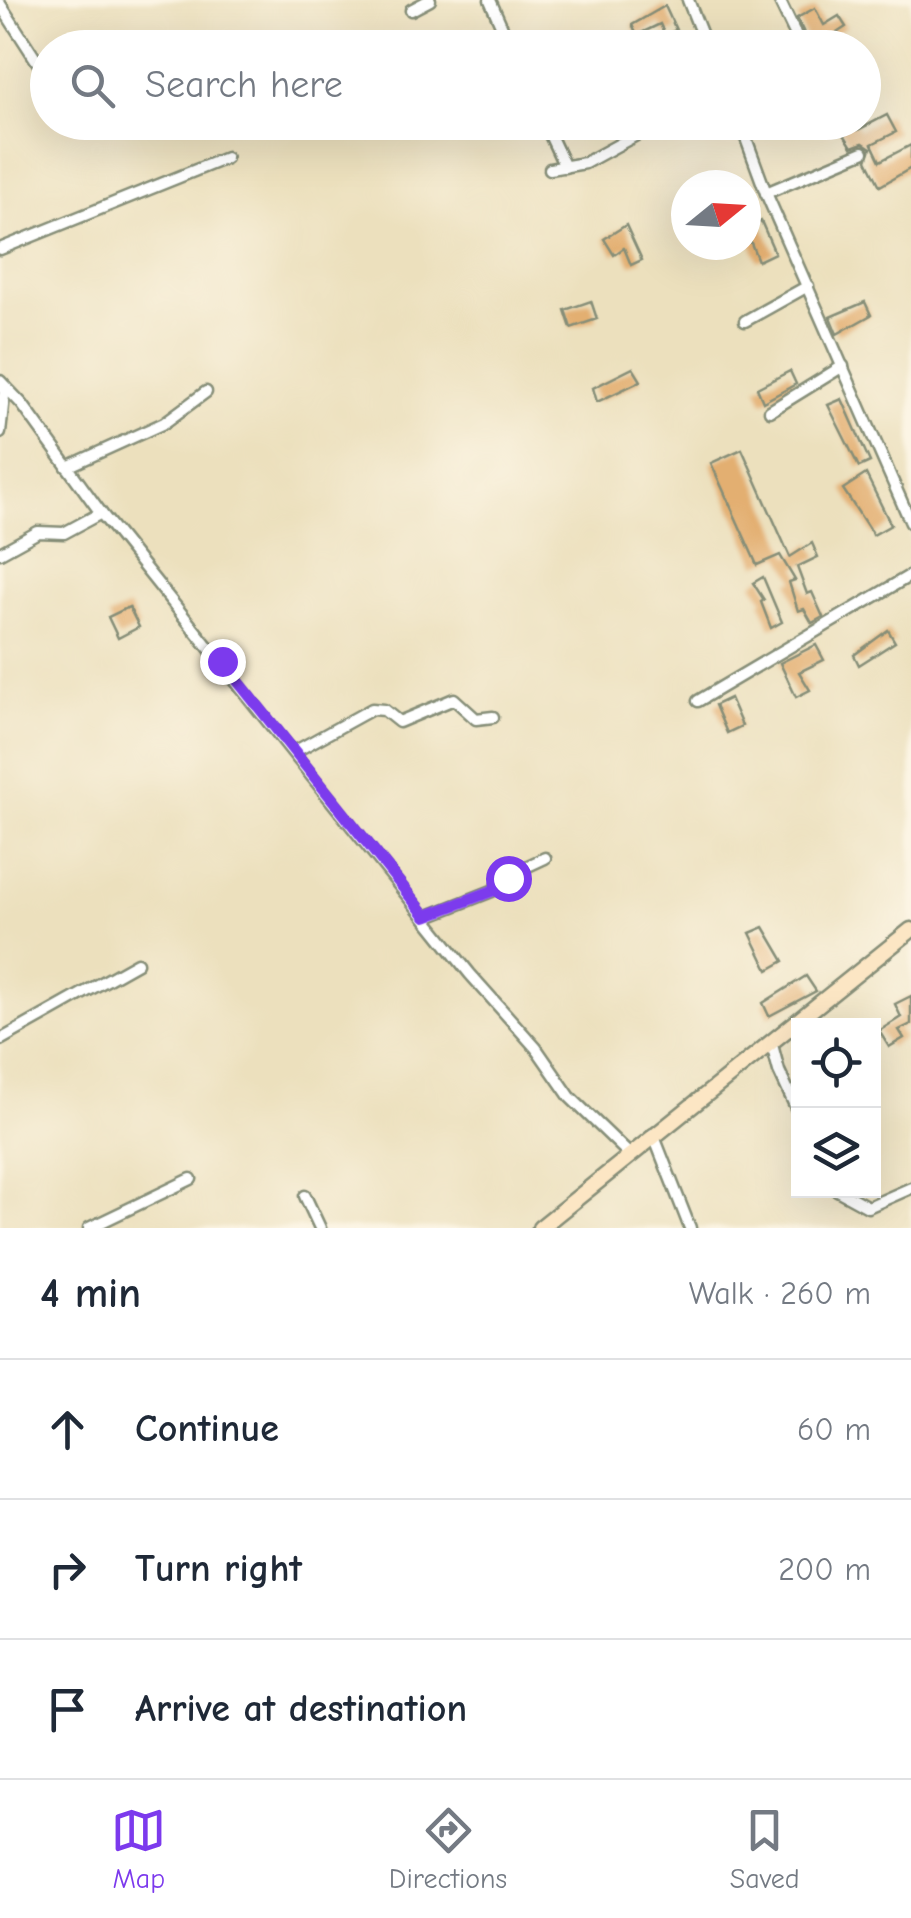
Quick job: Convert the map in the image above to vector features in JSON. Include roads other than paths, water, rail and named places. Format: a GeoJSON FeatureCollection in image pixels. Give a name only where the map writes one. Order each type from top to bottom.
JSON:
{"type":"FeatureCollection","features":[{"type":"Feature","properties":{"kind":"street"},"geometry":{"type":"LineString","coordinates":[[411,10],[430,0]]}},
{"type":"Feature","properties":{"kind":"street"},"geometry":{"type":"LineString","coordinates":[[490,0],[503,30]]}},
{"type":"Feature","properties":{"kind":"street"},"geometry":{"type":"LineString","coordinates":[[688,0],[700,30]]}},
{"type":"Feature","properties":{"kind":"street"},"geometry":{"type":"LineString","coordinates":[[778,0],[793,30]]}},
{"type":"Feature","properties":{"kind":"street"},"geometry":{"type":"LineString","coordinates":[[0,4],[30,50]]}},
{"type":"Feature","properties":{"kind":"street"},"geometry":{"type":"LineString","coordinates":[[552,140],[565,168]]}},
{"type":"Feature","properties":{"kind":"street"},"geometry":{"type":"LineString","coordinates":[[550,169],[598,157],[628,140]]}},
{"type":"Feature","properties":{"kind":"street"},"geometry":{"type":"LineString","coordinates":[[747,140],[911,523]]}},
{"type":"Feature","properties":{"kind":"street"},"geometry":{"type":"LineString","coordinates":[[766,192],[863,152]]}},
{"type":"Feature","properties":{"kind":"street"},"geometry":{"type":"LineString","coordinates":[[0,249],[226,158]]}},
{"type":"Feature","properties":{"kind":"street"},"geometry":{"type":"LineString","coordinates":[[745,321],[808,286]]}},
{"type":"Feature","properties":{"kind":"street"},"geometry":{"type":"LineString","coordinates":[[770,411],[843,366]]}},
{"type":"Feature","properties":{"kind":"street"},"geometry":{"type":"LineString","coordinates":[[0,433],[2,384]]}},
{"type":"Feature","properties":{"kind":"street"},"geometry":{"type":"LineString","coordinates":[[2,384],[101,513],[536,1048],[570,1097],[630,1155]]}},
{"type":"Feature","properties":{"kind":"street"},"geometry":{"type":"LineString","coordinates":[[67,467],[164,422],[206,392]]}},
{"type":"Feature","properties":{"kind":"street"},"geometry":{"type":"LineString","coordinates":[[0,553],[38,532],[64,533],[101,513]]}},
{"type":"Feature","properties":{"kind":"street"},"geometry":{"type":"LineString","coordinates":[[698,701],[911,575]]}},
{"type":"Feature","properties":{"kind":"street"},"geometry":{"type":"LineString","coordinates":[[294,752],[372,709],[384,710],[397,721],[404,721],[454,699],[476,719],[493,717]]}},
{"type":"Feature","properties":{"kind":"street"},"geometry":{"type":"LineString","coordinates":[[426,916],[492,891],[515,872],[545,858]]}},
{"type":"Feature","properties":{"kind":"street"},"geometry":{"type":"LineString","coordinates":[[540,1228],[911,930]]}},
{"type":"Feature","properties":{"kind":"street"},"geometry":{"type":"LineString","coordinates":[[0,1040],[137,964]]}},
{"type":"Feature","properties":{"kind":"street"},"geometry":{"type":"LineString","coordinates":[[771,1040],[778,1071],[796,1108]]}},
{"type":"Feature","properties":{"kind":"street"},"geometry":{"type":"LineString","coordinates":[[653,1134],[690,1228]]}},
{"type":"Feature","properties":{"kind":"street"},"geometry":{"type":"LineString","coordinates":[[90,1228],[190,1179]]}},
{"type":"Feature","properties":{"kind":"street"},"geometry":{"type":"LineString","coordinates":[[852,1198],[868,1207],[911,1188]]}},
{"type":"Feature","properties":{"kind":"street"},"geometry":{"type":"LineString","coordinates":[[305,1196],[320,1228]]}}]}
